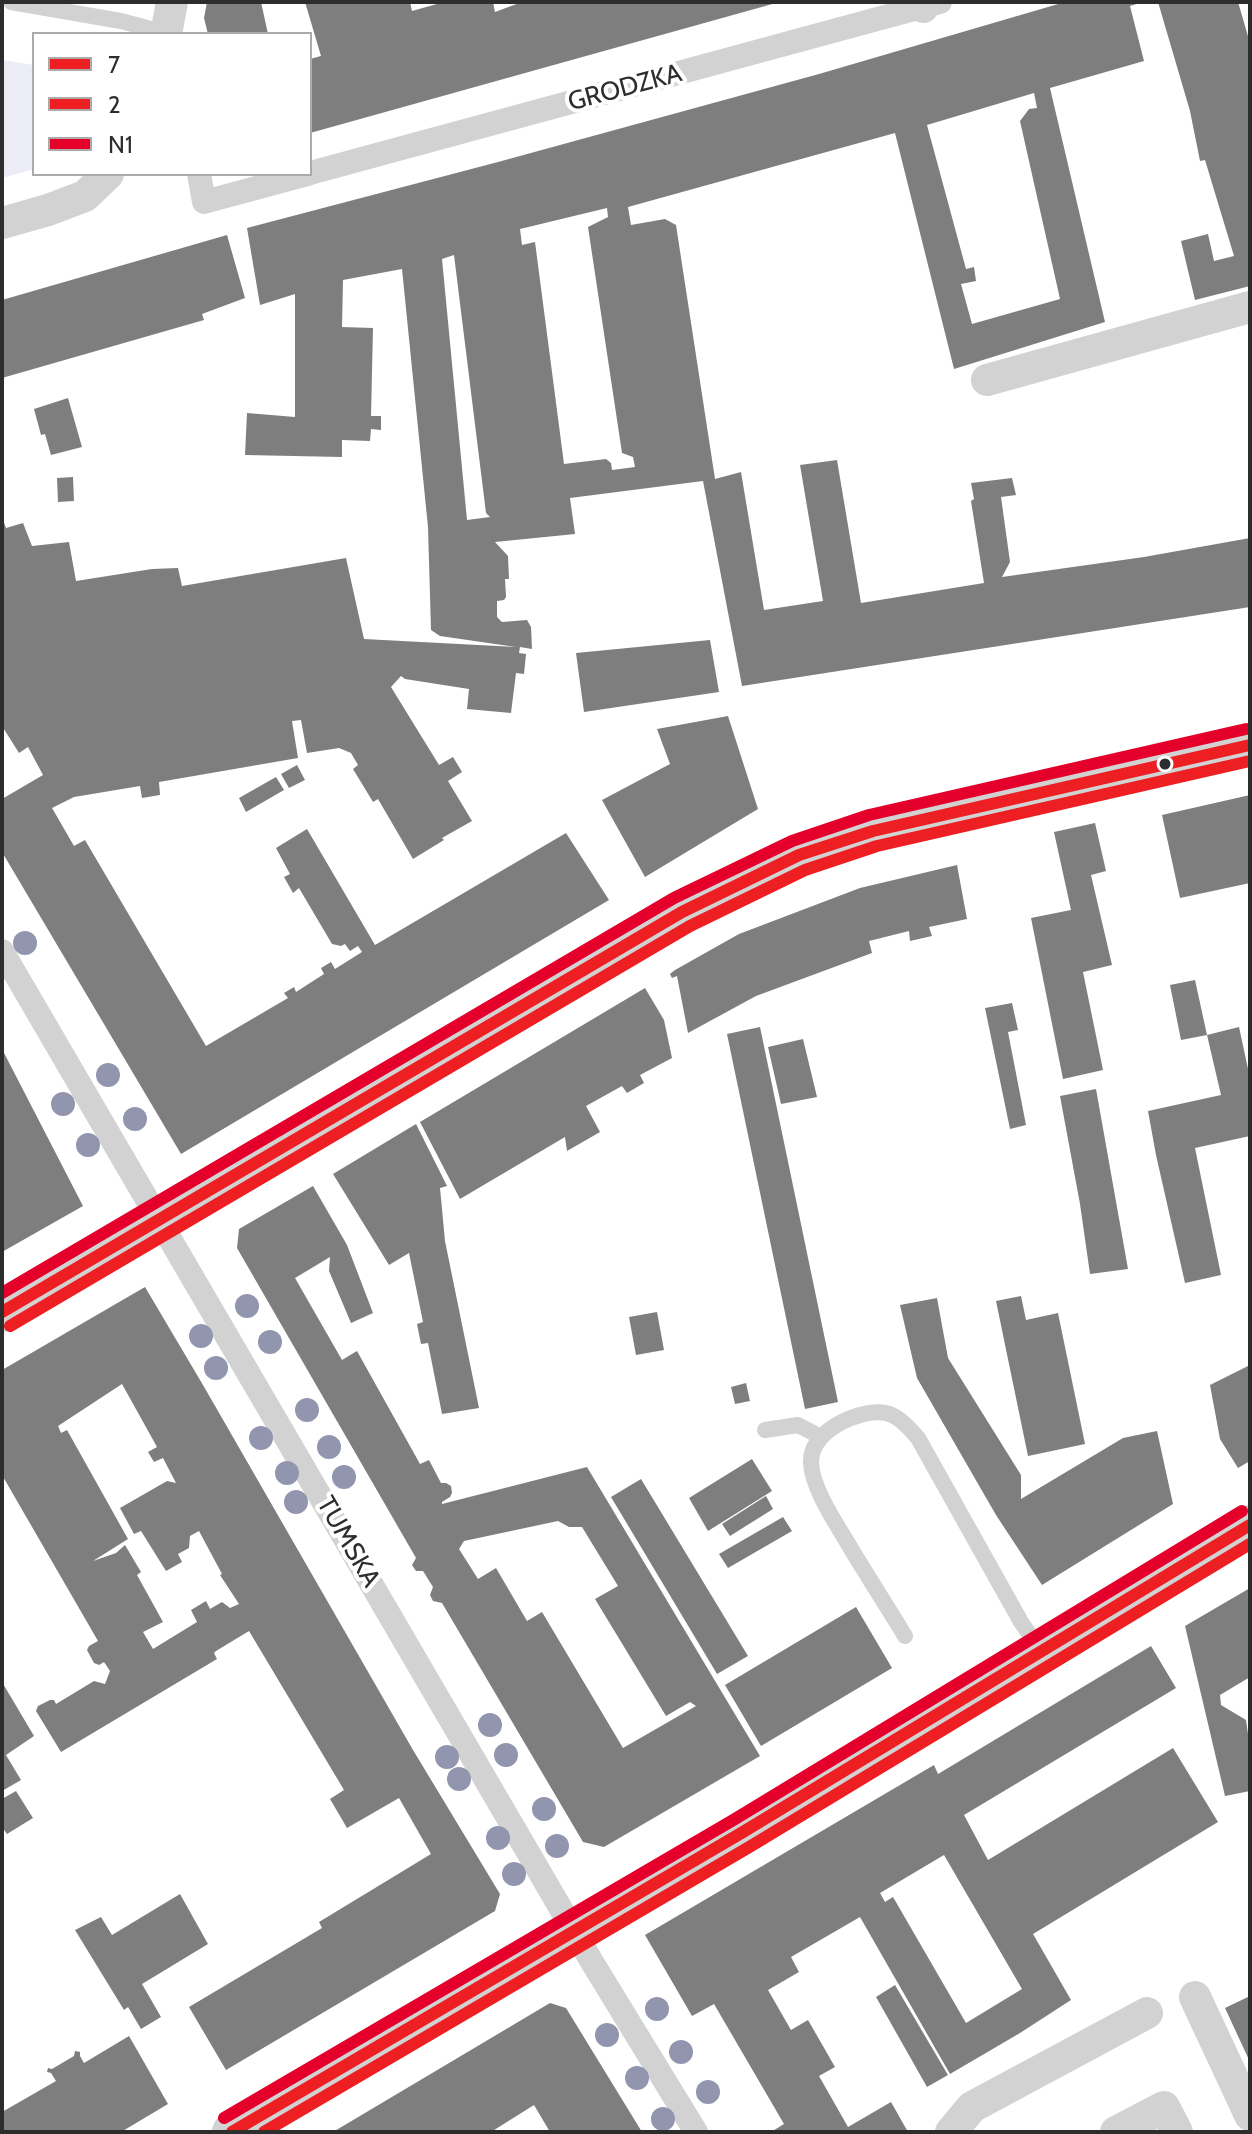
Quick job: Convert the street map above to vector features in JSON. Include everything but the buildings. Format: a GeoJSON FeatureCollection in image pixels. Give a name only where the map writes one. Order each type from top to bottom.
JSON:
{"type":"FeatureCollection","features":[{"type":"Feature","properties":{"kind":"street"},"geometry":{"type":"LineString","coordinates":[[166,32],[172,2]]}},
{"type":"Feature","properties":{"kind":"street","name":"GRODZKA"},"geometry":{"type":"LineString","coordinates":[[312,173],[928,4]]}},
{"type":"Feature","properties":{"kind":"street"},"geometry":{"type":"LineString","coordinates":[[2,223],[85,196],[106,176]]}},
{"type":"Feature","properties":{"kind":"street","name":"GRODZKA"},"geometry":{"type":"LineString","coordinates":[[199,176],[204,202],[302,176]]}},
{"type":"Feature","properties":{"kind":"street"},"geometry":{"type":"LineString","coordinates":[[987,380],[1250,307]]}},
{"type":"Feature","properties":{"kind":"street"},"geometry":{"type":"LineString","coordinates":[[2,1312],[682,912],[799,855],[873,831],[1250,745]]}},
{"type":"Feature","properties":{"kind":"street","name":"TUMSKA"},"geometry":{"type":"LineString","coordinates":[[2,951],[592,1962],[696,2132]]}},
{"type":"Feature","properties":{"kind":"street"},"geometry":{"type":"LineString","coordinates":[[232,2132],[577,1932],[1043,1653],[1250,1525]]}},
{"type":"Feature","properties":{"kind":"street"},"geometry":{"type":"LineString","coordinates":[[1195,1997],[1250,2115]]}},
{"type":"Feature","properties":{"kind":"street"},"geometry":{"type":"LineString","coordinates":[[951,2132],[972,2107],[1147,2013]]}},
{"type":"Feature","properties":{"kind":"street"},"geometry":{"type":"LineString","coordinates":[[1116,2132],[1164,2107],[1177,2132]]}},
{"type":"Feature","properties":{"kind":"lane"},"geometry":{"type":"LineString","coordinates":[[11,2],[121,21],[159,32]]}},
{"type":"Feature","properties":{"kind":"lane"},"geometry":{"type":"LineString","coordinates":[[905,1636],[820,1495],[811,1464],[813,1451],[821,1437],[848,1419],[867,1413],[888,1412],[904,1422],[918,1438],[1021,1622],[1043,1653]]}},
{"type":"Feature","properties":{"kind":"lane"},"geometry":{"type":"LineString","coordinates":[[765,1430],[798,1425],[821,1437]]}},
{"type":"Feature","properties":{"kind":"shaded area"},"geometry":{"type":"Polygon","coordinates":[[[2,60],[32,65],[32,170],[2,178],[2,60]]]}},
{"type":"Feature","properties":{"kind":"transit line","name":"N1"},"geometry":{"type":"LineString","coordinates":[[2,1293],[674,898],[792,841],[869,815],[1246,729]]}},
{"type":"Feature","properties":{"kind":"transit line","name":"7"},"geometry":{"type":"LineString","coordinates":[[2,1312],[682,912],[799,855],[873,831],[1250,745]]}},
{"type":"Feature","properties":{"kind":"transit line","name":"2"},"geometry":{"type":"LineString","coordinates":[[10,1326],[690,926],[805,870],[877,846],[1250,761]]}},
{"type":"Feature","properties":{"kind":"transit line","name":"N1"},"geometry":{"type":"LineString","coordinates":[[224,2118],[735,1819],[1242,1511]]}},
{"type":"Feature","properties":{"kind":"transit line","name":"7"},"geometry":{"type":"LineString","coordinates":[[232,2132],[743,1832],[1250,1525]]}},
{"type":"Feature","properties":{"kind":"transit line","name":"2"},"geometry":{"type":"LineString","coordinates":[[264,2132],[751,1846],[1250,1544]]}}]}
